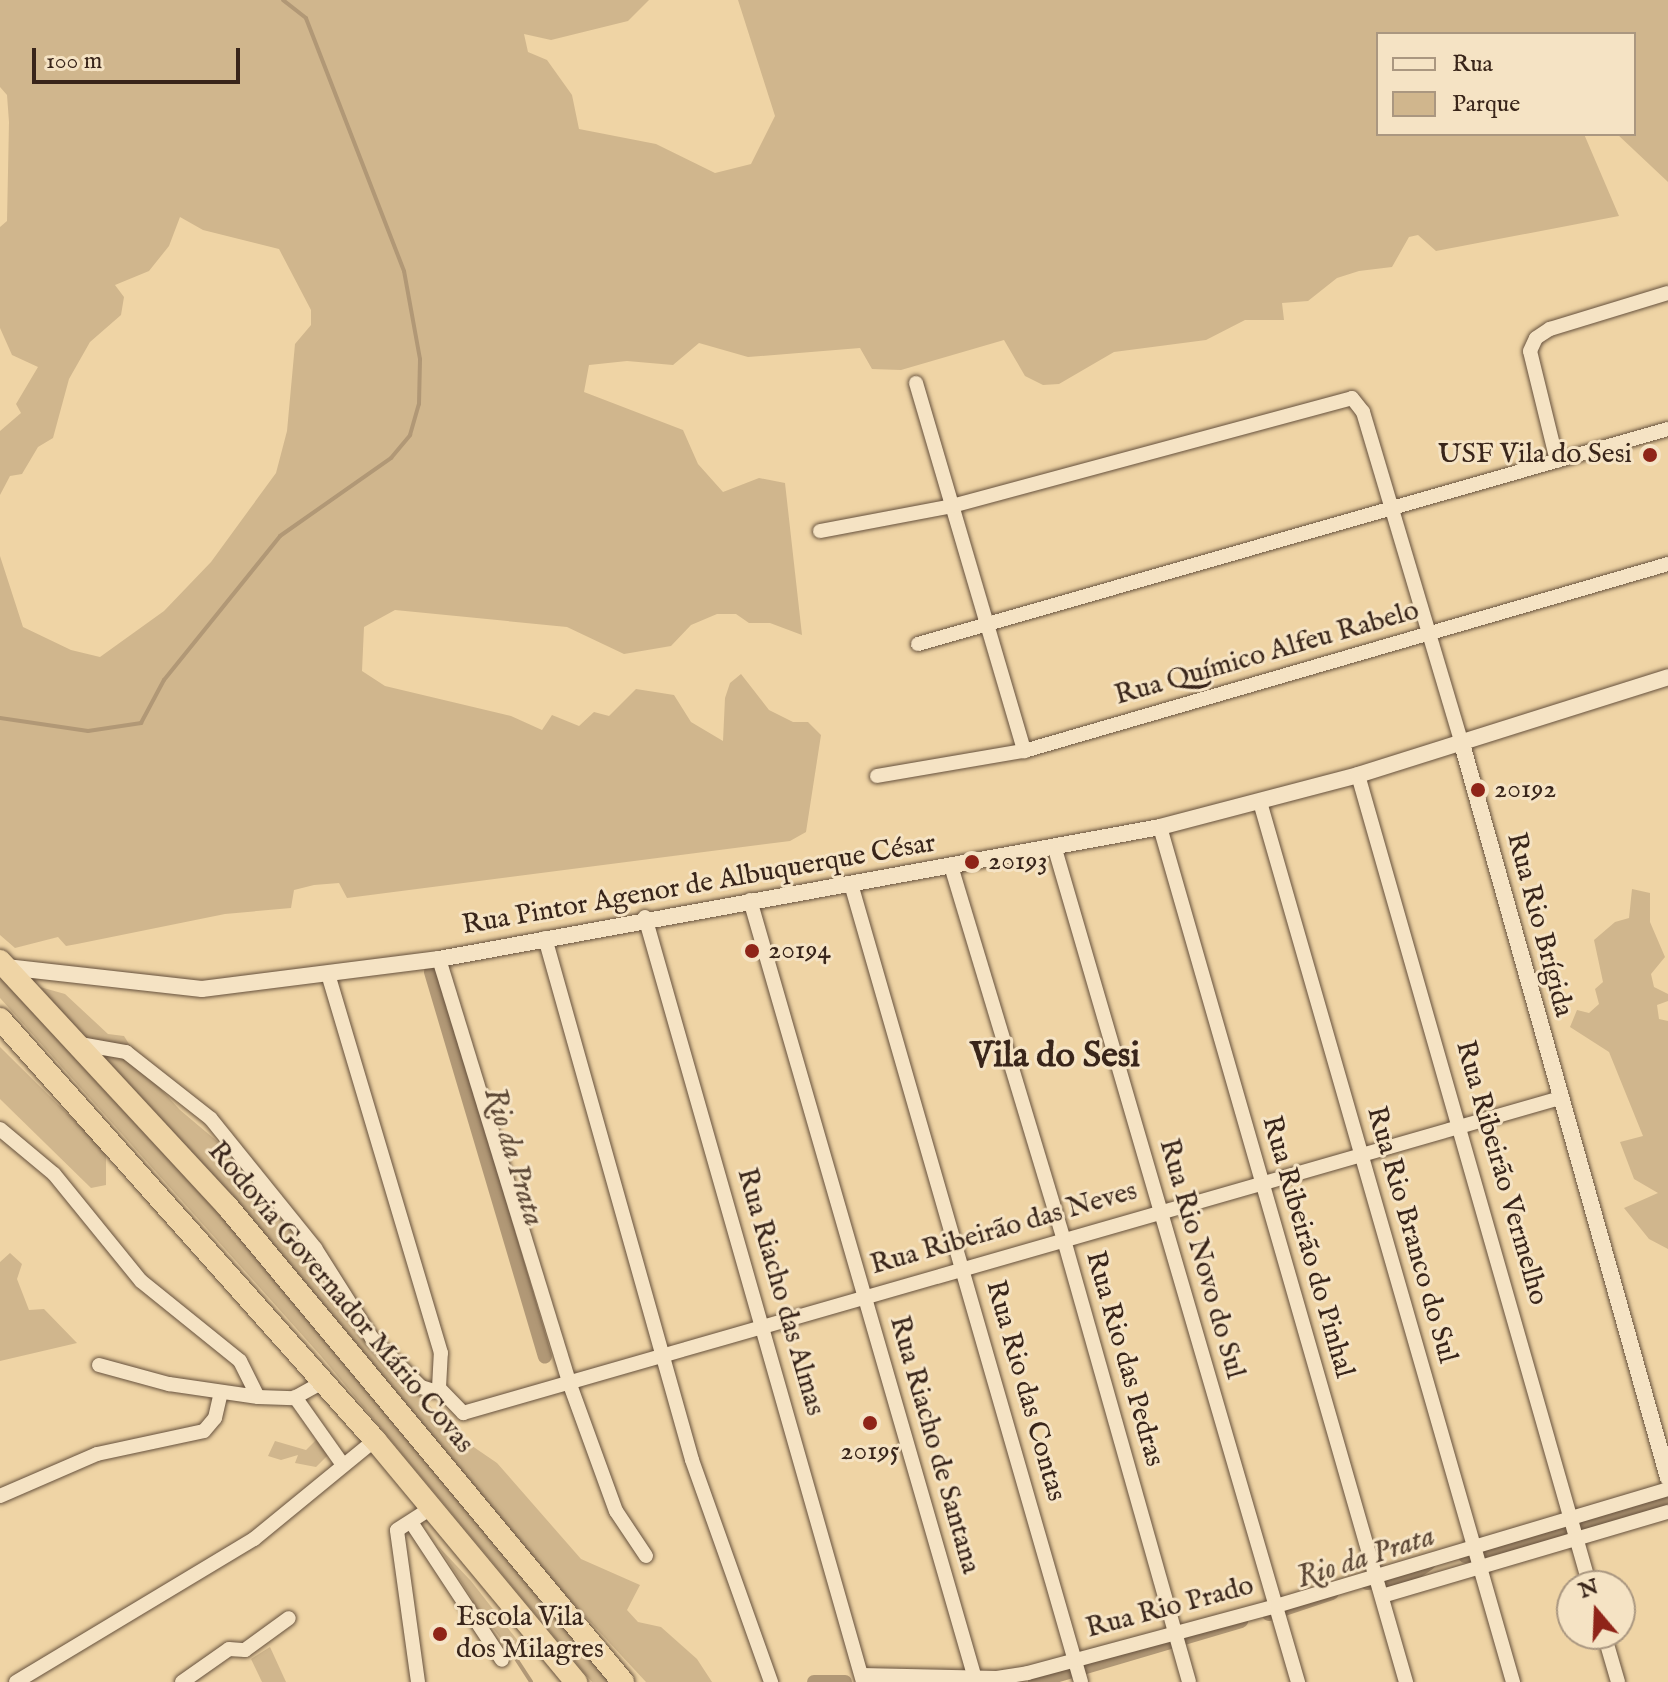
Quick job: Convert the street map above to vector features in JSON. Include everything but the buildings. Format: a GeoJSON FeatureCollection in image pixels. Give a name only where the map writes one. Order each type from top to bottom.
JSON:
{"type":"FeatureCollection","features":[{"type":"Feature","properties":{"kind":"highway","name":"Rodovia Governador Mário Covas"},"geometry":{"type":"LineString","coordinates":[[3,964],[227,1206],[623,1682]]}},
{"type":"Feature","properties":{"kind":"highway"},"geometry":{"type":"LineString","coordinates":[[0,1019],[375,1440],[576,1682]]}},
{"type":"Feature","properties":{"kind":"street"},"geometry":{"type":"LineString","coordinates":[[1557,461],[1530,351],[1536,338],[1550,329],[1668,293]]}},
{"type":"Feature","properties":{"kind":"street"},"geometry":{"type":"LineString","coordinates":[[916,383],[1024,751]]}},
{"type":"Feature","properties":{"kind":"street","name":"Rua Rio Brígida"},"geometry":{"type":"LineString","coordinates":[[952,506],[1345,398],[1361,406],[1433,634],[1668,1478]]}},
{"type":"Feature","properties":{"kind":"street"},"geometry":{"type":"LineString","coordinates":[[918,644],[990,627],[1668,429]]}},
{"type":"Feature","properties":{"kind":"street"},"geometry":{"type":"LineString","coordinates":[[820,531],[952,506]]}},
{"type":"Feature","properties":{"kind":"street","name":"Rua Químico Alfeu Rabelo"},"geometry":{"type":"LineString","coordinates":[[877,776],[1024,751],[1668,564]]}},
{"type":"Feature","properties":{"kind":"street","name":"Rua Pintor Agenor de Albuquerque César"},"geometry":{"type":"LineString","coordinates":[[3,964],[202,989],[439,959],[645,917],[1055,849],[1160,827],[1358,775],[1668,677]]}},
{"type":"Feature","properties":{"kind":"street","name":"Rua Ribeirão Vermelho"},"geometry":{"type":"LineString","coordinates":[[1358,775],[1462,1124],[1585,1570]]}},
{"type":"Feature","properties":{"kind":"street","name":"Rua Rio Branco do Sul"},"geometry":{"type":"LineString","coordinates":[[1260,802],[1513,1682]]}},
{"type":"Feature","properties":{"kind":"street","name":"Rua Ribeirão do Pinhal"},"geometry":{"type":"LineString","coordinates":[[1160,827],[1406,1682]]}},
{"type":"Feature","properties":{"kind":"street","name":"Rua Rio Novo do Sul"},"geometry":{"type":"LineString","coordinates":[[1055,849],[1298,1682]]}},
{"type":"Feature","properties":{"kind":"street","name":"Rua Rio das Pedras"},"geometry":{"type":"LineString","coordinates":[[951,866],[1064,1240],[1189,1682]]}},
{"type":"Feature","properties":{"kind":"street","name":"Rua Rio das Contas"},"geometry":{"type":"LineString","coordinates":[[851,884],[1080,1680]]}},
{"type":"Feature","properties":{"kind":"street","name":"Rua Riacho de Santana"},"geometry":{"type":"LineString","coordinates":[[750,900],[975,1680]]}},
{"type":"Feature","properties":{"kind":"street","name":"Rua Riacho das Almas"},"geometry":{"type":"LineString","coordinates":[[645,917],[863,1679]]}},
{"type":"Feature","properties":{"kind":"street"},"geometry":{"type":"LineString","coordinates":[[545,938],[709,1515],[771,1682]]}},
{"type":"Feature","properties":{"kind":"street"},"geometry":{"type":"LineString","coordinates":[[439,959],[569,1382],[616,1511],[646,1556]]}},
{"type":"Feature","properties":{"kind":"street"},"geometry":{"type":"LineString","coordinates":[[80,1044],[126,1052],[211,1119],[315,1248],[372,1338],[421,1387],[439,1388],[441,1353],[328,973]]}},
{"type":"Feature","properties":{"kind":"street","name":"Rua Ribeirão das Neves"},"geometry":{"type":"LineString","coordinates":[[439,1388],[463,1413],[1560,1098]]}},
{"type":"Feature","properties":{"kind":"street"},"geometry":{"type":"LineString","coordinates":[[0,1129],[44,1164],[141,1281],[240,1361],[258,1397]]}},
{"type":"Feature","properties":{"kind":"street"},"geometry":{"type":"LineString","coordinates":[[99,1365],[221,1393],[258,1397],[295,1397],[323,1382]]}},
{"type":"Feature","properties":{"kind":"street"},"geometry":{"type":"LineString","coordinates":[[0,1496],[97,1454],[204,1431],[215,1418],[221,1393]]}},
{"type":"Feature","properties":{"kind":"street"},"geometry":{"type":"LineString","coordinates":[[295,1397],[343,1465]]}},
{"type":"Feature","properties":{"kind":"street"},"geometry":{"type":"LineString","coordinates":[[16,1682],[254,1539],[375,1440]]}},
{"type":"Feature","properties":{"kind":"street","name":"Rua Rio Prado"},"geometry":{"type":"LineString","coordinates":[[1574,1530],[1668,1489]]}},
{"type":"Feature","properties":{"kind":"street"},"geometry":{"type":"LineString","coordinates":[[418,1682],[397,1530],[431,1508]]}},
{"type":"Feature","properties":{"kind":"street","name":"Rua Rio Prado"},"geometry":{"type":"LineString","coordinates":[[863,1679],[975,1680],[1010,1676],[1176,1640],[1278,1612],[1374,1577],[1478,1557],[1574,1530],[1668,1512]]}},
{"type":"Feature","properties":{"kind":"street"},"geometry":{"type":"LineString","coordinates":[[411,1522],[502,1660]]}},
{"type":"Feature","properties":{"kind":"street","name":"Rua Rio Prado"},"geometry":{"type":"LineString","coordinates":[[1381,1594],[1478,1557]]}},
{"type":"Feature","properties":{"kind":"street"},"geometry":{"type":"LineString","coordinates":[[182,1682],[229,1649],[245,1650],[289,1618]]}},
{"type":"Feature","properties":{"kind":"street"},"geometry":{"type":"LineString","coordinates":[[1609,1650],[1618,1682]]}},
{"type":"Feature","properties":{"kind":"green space"},"geometry":{"type":"Polygon","coordinates":[[[0,0],[649,0],[628,21],[551,40],[524,34],[528,52],[547,60],[572,95],[579,129],[656,144],[715,173],[751,164],[775,116],[738,0],[1668,0],[1668,182],[1619,136],[1636,136],[1636,32],[1376,32],[1376,136],[1585,136],[1619,216],[1436,251],[1418,235],[1409,237],[1392,267],[1359,271],[1337,278],[1308,301],[1282,303],[1284,320],[1245,320],[1206,340],[1114,352],[1059,384],[1043,385],[1025,376],[1004,340],[901,370],[872,369],[860,348],[748,357],[699,343],[673,365],[627,361],[589,365],[584,392],[683,430],[698,464],[723,492],[759,478],[785,483],[802,635],[770,623],[749,623],[736,614],[717,614],[691,625],[671,646],[624,654],[567,627],[395,610],[364,627],[362,671],[385,686],[511,716],[542,730],[552,715],[579,726],[594,712],[609,716],[636,689],[674,695],[691,722],[723,741],[725,698],[730,683],[741,674],[769,710],[793,722],[808,722],[821,735],[806,832],[790,841],[347,898],[339,883],[314,885],[294,890],[291,908],[225,914],[66,946],[58,937],[15,948],[0,935],[0,556],[23,627],[71,650],[100,657],[164,611],[211,562],[276,473],[287,431],[295,344],[311,325],[311,310],[279,249],[203,230],[180,217],[169,246],[149,271],[115,285],[124,297],[121,315],[90,342],[69,379],[53,438],[38,447],[22,474],[10,476],[0,495],[0,431],[21,413],[16,404],[38,367],[12,355],[0,328],[0,227],[7,221],[9,122],[7,95],[0,87],[0,0]]]}},
{"type":"Feature","properties":{"kind":"green space"},"geometry":{"type":"Polygon","coordinates":[[[1632,889],[1650,893],[1650,922],[1665,957],[1651,974],[1654,987],[1668,994],[1668,1001],[1657,1005],[1659,1019],[1668,1021],[1668,1249],[1649,1239],[1624,1208],[1658,1193],[1634,1179],[1620,1142],[1643,1136],[1609,1052],[1570,1027],[1577,1010],[1589,1013],[1599,1004],[1595,989],[1603,982],[1594,940],[1615,922],[1629,918],[1632,889]]]}},
{"type":"Feature","properties":{"kind":"green space"},"geometry":{"type":"Polygon","coordinates":[[[0,963],[119,1091],[615,1682],[592,1682],[321,1356],[0,998],[0,963]]]}},
{"type":"Feature","properties":{"kind":"green space"},"geometry":{"type":"Polygon","coordinates":[[[40,987],[65,994],[108,1034],[124,1036],[149,1076],[180,1110],[250,1169],[378,1350],[459,1437],[497,1463],[581,1559],[640,1585],[627,1610],[638,1622],[661,1627],[697,1659],[712,1682],[646,1682],[518,1544],[40,987]]]}},
{"type":"Feature","properties":{"kind":"green space"},"geometry":{"type":"Polygon","coordinates":[[[0,1047],[106,1152],[106,1185],[91,1188],[0,1099],[0,1047]]]}},
{"type":"Feature","properties":{"kind":"green space"},"geometry":{"type":"Polygon","coordinates":[[[10,1253],[22,1264],[17,1279],[29,1310],[44,1309],[77,1343],[0,1361],[0,1262],[10,1253]]]}},
{"type":"Feature","properties":{"kind":"green space"},"geometry":{"type":"Polygon","coordinates":[[[318,1438],[329,1454],[316,1467],[295,1463],[298,1455],[281,1460],[268,1456],[275,1441],[306,1450],[318,1438]]]}},
{"type":"Feature","properties":{"kind":"green space"},"geometry":{"type":"Polygon","coordinates":[[[438,1546],[471,1581],[522,1646],[511,1652],[481,1612],[468,1611],[473,1600],[438,1546]]]}},
{"type":"Feature","properties":{"kind":"green space"},"geometry":{"type":"Polygon","coordinates":[[[270,1647],[286,1682],[262,1682],[251,1659],[270,1647]]]}},
{"type":"Feature","properties":{"kind":"waterway"},"geometry":{"type":"LineString","coordinates":[[0,718],[88,731],[141,723],[164,680],[280,536],[391,458],[410,435],[419,404],[420,359],[404,271],[306,18],[283,0]]}},
{"type":"Feature","properties":{"kind":"waterway","name":"Rio da Prata"},"geometry":{"type":"LineString","coordinates":[[431,972],[545,1356]]}},
{"type":"Feature","properties":{"kind":"waterway","name":"Rio da Prata"},"geometry":{"type":"LineString","coordinates":[[1465,1556],[1668,1501]]}},
{"type":"Feature","properties":{"kind":"waterway","name":"Rio da Prata"},"geometry":{"type":"LineString","coordinates":[[1367,1583],[1409,1577],[1429,1563]]}},
{"type":"Feature","properties":{"kind":"waterway","name":"Rio da Prata"},"geometry":{"type":"LineString","coordinates":[[1269,1614],[1332,1593]]}},
{"type":"Feature","properties":{"kind":"waterway","name":"Rio da Prata"},"geometry":{"type":"LineString","coordinates":[[1035,1682],[1241,1621]]}},
{"type":"Feature","properties":{"kind":"waterway"},"geometry":{"type":"LineString","coordinates":[[513,1654],[531,1682]]}},
{"type":"Feature","properties":{"kind":"waterway","name":"Rio da Prata"},"geometry":{"type":"LineString","coordinates":[[814,1682],[845,1682]]}},
{"type":"Feature","properties":{"kind":"place","name":"USF Vila do Sesi"},"geometry":{"type":"Point","coordinates":[1650,455]}},
{"type":"Feature","properties":{"kind":"place","name":"20192"},"geometry":{"type":"Point","coordinates":[1478,790]}},
{"type":"Feature","properties":{"kind":"place","name":"20193"},"geometry":{"type":"Point","coordinates":[972,862]}},
{"type":"Feature","properties":{"kind":"place","name":"20194"},"geometry":{"type":"Point","coordinates":[752,951]}},
{"type":"Feature","properties":{"kind":"place","name":"20195"},"geometry":{"type":"Point","coordinates":[870,1423]}},
{"type":"Feature","properties":{"kind":"place","name":"Escola Vila dos Milagres"},"geometry":{"type":"Point","coordinates":[440,1634]}},
{"type":"Feature","properties":{"kind":"district","name":"Vila do Sesi"},"geometry":{"type":"Point","coordinates":[1055,1057]}}]}
